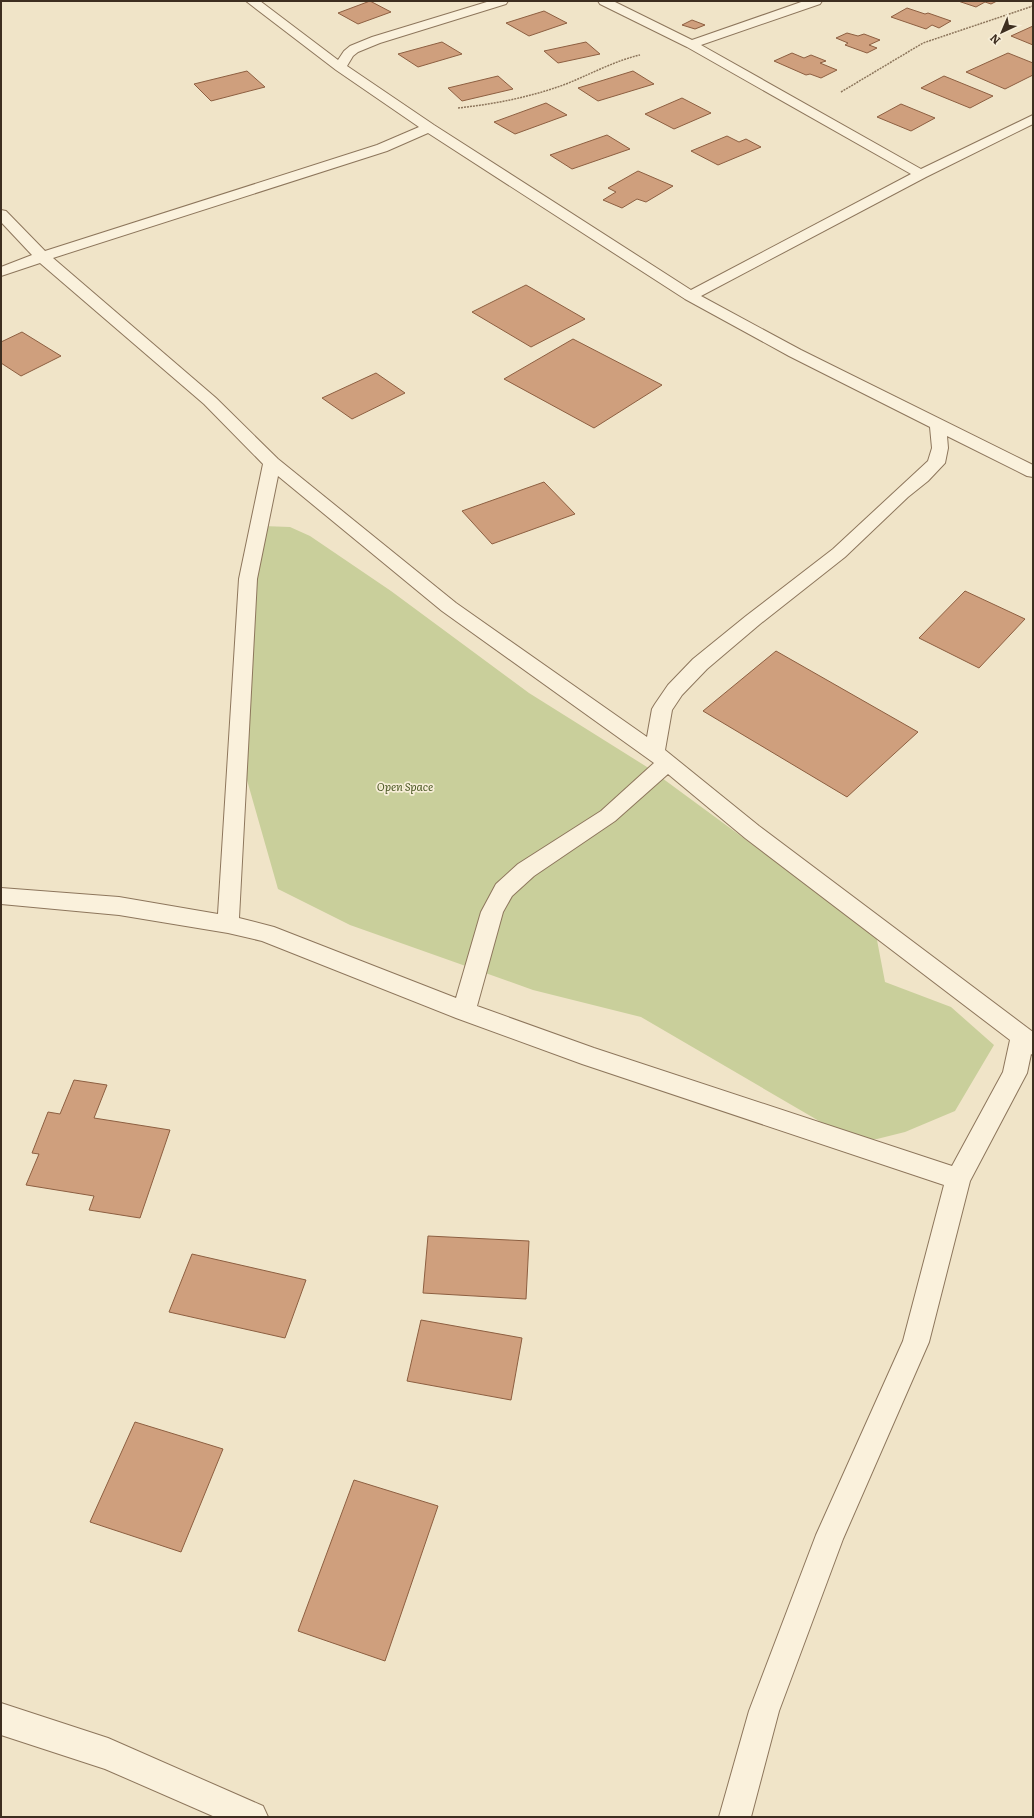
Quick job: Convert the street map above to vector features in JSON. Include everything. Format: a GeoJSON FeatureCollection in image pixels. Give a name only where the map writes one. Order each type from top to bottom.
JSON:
{"type":"FeatureCollection","features":[{"type":"Feature","properties":{"kind":"street"},"geometry":{"type":"LineString","coordinates":[[252,1],[340,67],[423,124],[690,296],[795,353],[1033,472]]}},
{"type":"Feature","properties":{"kind":"street"},"geometry":{"type":"LineString","coordinates":[[340,67],[348,54],[362,46],[502,1]]}},
{"type":"Feature","properties":{"kind":"street"},"geometry":{"type":"LineString","coordinates":[[604,1],[691,44],[921,174]]}},
{"type":"Feature","properties":{"kind":"street"},"geometry":{"type":"LineString","coordinates":[[691,44],[799,3],[816,1]]}},
{"type":"Feature","properties":{"kind":"street"},"geometry":{"type":"LineString","coordinates":[[690,296],[921,174],[1033,119]]}},
{"type":"Feature","properties":{"kind":"street"},"geometry":{"type":"LineString","coordinates":[[1,272],[42,257],[382,148],[423,124]]}},
{"type":"Feature","properties":{"kind":"street"},"geometry":{"type":"LineString","coordinates":[[1,214],[42,257],[210,401],[272,463],[449,607],[661,758],[758,836],[1027,1041],[1015,1072],[958,1179],[916,1342],[830,1535],[764,1711],[735,1817]]}},
{"type":"Feature","properties":{"kind":"street"},"geometry":{"type":"LineString","coordinates":[[464,1010],[492,912],[504,890],[526,870],[608,816],[661,758],[662,709],[675,690],[706,659],[792,588],[839,553],[936,463],[940,448],[938,425]]}},
{"type":"Feature","properties":{"kind":"street"},"geometry":{"type":"LineString","coordinates":[[228,924],[248,579],[272,463]]}},
{"type":"Feature","properties":{"kind":"street"},"geometry":{"type":"LineString","coordinates":[[1,896],[119,906],[228,924],[266,933],[590,1057],[958,1179]]}},
{"type":"Feature","properties":{"kind":"street"},"geometry":{"type":"LineString","coordinates":[[1,1719],[108,1754],[252,1817]]}},
{"type":"Feature","properties":{"kind":"path"},"geometry":{"type":"LineString","coordinates":[[811,113],[877,69],[922,43],[1033,6]]}},
{"type":"Feature","properties":{"kind":"path"},"geometry":{"type":"LineString","coordinates":[[423,124],[440,110],[468,107],[545,90],[578,79],[627,57],[691,44]]}},
{"type":"Feature","properties":{"kind":"green space","name":"Open Space"},"geometry":{"type":"Polygon","coordinates":[[[263,526],[290,527],[310,536],[391,591],[529,693],[647,767],[775,861],[873,919],[885,982],[951,1007],[994,1045],[955,1111],[905,1132],[877,1139],[850,1139],[641,1017],[533,990],[350,925],[278,889],[241,759],[254,559],[263,526]]]}},
{"type":"Feature","properties":{"kind":"building"},"geometry":{"type":"Polygon","coordinates":[[[370,1],[391,12],[358,24],[338,13],[370,1]]]}},
{"type":"Feature","properties":{"kind":"building"},"geometry":{"type":"Polygon","coordinates":[[[958,1],[997,1],[991,4],[985,2],[976,7],[958,1]]]}},
{"type":"Feature","properties":{"kind":"building"},"geometry":{"type":"Polygon","coordinates":[[[907,8],[951,21],[939,28],[932,25],[926,29],[891,17],[907,8]]]}},
{"type":"Feature","properties":{"kind":"building"},"geometry":{"type":"Polygon","coordinates":[[[544,11],[567,23],[529,36],[506,23],[544,11]]]}},
{"type":"Feature","properties":{"kind":"building"},"geometry":{"type":"Polygon","coordinates":[[[692,20],[705,25],[695,29],[682,25],[692,20]]]}},
{"type":"Feature","properties":{"kind":"building"},"geometry":{"type":"Polygon","coordinates":[[[1033,26],[1033,45],[1011,36],[1033,26]]]}},
{"type":"Feature","properties":{"kind":"building"},"geometry":{"type":"Polygon","coordinates":[[[847,33],[858,36],[864,34],[880,40],[869,45],[877,48],[867,53],[845,45],[848,43],[836,38],[847,33]]]}},
{"type":"Feature","properties":{"kind":"building"},"geometry":{"type":"Polygon","coordinates":[[[442,42],[462,54],[418,67],[398,54],[442,42]]]}},
{"type":"Feature","properties":{"kind":"building"},"geometry":{"type":"Polygon","coordinates":[[[586,42],[600,54],[558,63],[544,51],[586,42]]]}},
{"type":"Feature","properties":{"kind":"building"},"geometry":{"type":"Polygon","coordinates":[[[792,53],[804,58],[811,55],[826,61],[820,63],[837,70],[821,78],[810,74],[806,75],[774,61],[792,53]]]}},
{"type":"Feature","properties":{"kind":"building"},"geometry":{"type":"Polygon","coordinates":[[[1008,53],[1033,63],[1033,75],[1005,89],[966,72],[1008,53]]]}},
{"type":"Feature","properties":{"kind":"building"},"geometry":{"type":"Polygon","coordinates":[[[247,71],[265,87],[211,101],[194,84],[247,71]]]}},
{"type":"Feature","properties":{"kind":"building"},"geometry":{"type":"Polygon","coordinates":[[[633,71],[654,84],[598,101],[578,88],[633,71]]]}},
{"type":"Feature","properties":{"kind":"building"},"geometry":{"type":"Polygon","coordinates":[[[498,76],[513,89],[462,101],[448,88],[498,76]]]}},
{"type":"Feature","properties":{"kind":"building"},"geometry":{"type":"Polygon","coordinates":[[[944,76],[993,96],[970,108],[921,88],[944,76]]]}},
{"type":"Feature","properties":{"kind":"building"},"geometry":{"type":"Polygon","coordinates":[[[682,98],[711,113],[674,129],[645,114],[682,98]]]}},
{"type":"Feature","properties":{"kind":"building"},"geometry":{"type":"Polygon","coordinates":[[[546,103],[567,115],[515,134],[494,122],[546,103]]]}},
{"type":"Feature","properties":{"kind":"building"},"geometry":{"type":"Polygon","coordinates":[[[901,104],[935,118],[911,131],[877,117],[901,104]]]}},
{"type":"Feature","properties":{"kind":"building"},"geometry":{"type":"Polygon","coordinates":[[[607,135],[630,149],[572,169],[550,155],[607,135]]]}},
{"type":"Feature","properties":{"kind":"building"},"geometry":{"type":"Polygon","coordinates":[[[727,136],[739,142],[746,139],[761,147],[718,165],[691,151],[727,136]]]}},
{"type":"Feature","properties":{"kind":"building"},"geometry":{"type":"Polygon","coordinates":[[[638,171],[673,186],[646,202],[637,199],[622,208],[603,200],[616,192],[608,188],[638,171]]]}},
{"type":"Feature","properties":{"kind":"building"},"geometry":{"type":"Polygon","coordinates":[[[526,285],[585,319],[531,347],[472,312],[526,285]]]}},
{"type":"Feature","properties":{"kind":"building"},"geometry":{"type":"Polygon","coordinates":[[[22,332],[61,356],[21,376],[1,363],[1,342],[22,332]]]}},
{"type":"Feature","properties":{"kind":"building"},"geometry":{"type":"Polygon","coordinates":[[[573,339],[662,385],[594,428],[504,379],[573,339]]]}},
{"type":"Feature","properties":{"kind":"building"},"geometry":{"type":"Polygon","coordinates":[[[376,373],[405,393],[352,419],[322,398],[376,373]]]}},
{"type":"Feature","properties":{"kind":"building"},"geometry":{"type":"Polygon","coordinates":[[[544,482],[575,514],[492,544],[462,511],[544,482]]]}},
{"type":"Feature","properties":{"kind":"building"},"geometry":{"type":"Polygon","coordinates":[[[965,591],[1025,619],[979,668],[919,638],[965,591]]]}},
{"type":"Feature","properties":{"kind":"building"},"geometry":{"type":"Polygon","coordinates":[[[776,651],[918,732],[847,797],[703,711],[776,651]]]}},
{"type":"Feature","properties":{"kind":"building"},"geometry":{"type":"Polygon","coordinates":[[[74,1080],[107,1085],[94,1118],[170,1130],[140,1218],[89,1210],[94,1196],[26,1185],[39,1154],[32,1153],[48,1112],[60,1114],[74,1080]]]}},
{"type":"Feature","properties":{"kind":"building"},"geometry":{"type":"Polygon","coordinates":[[[428,1236],[529,1241],[526,1299],[423,1293],[428,1236]]]}},
{"type":"Feature","properties":{"kind":"building"},"geometry":{"type":"Polygon","coordinates":[[[192,1254],[306,1280],[285,1338],[169,1312],[192,1254]]]}},
{"type":"Feature","properties":{"kind":"building"},"geometry":{"type":"Polygon","coordinates":[[[421,1320],[522,1338],[511,1400],[407,1381],[421,1320]]]}},
{"type":"Feature","properties":{"kind":"building"},"geometry":{"type":"Polygon","coordinates":[[[135,1422],[223,1449],[181,1552],[90,1522],[135,1422]]]}},
{"type":"Feature","properties":{"kind":"building"},"geometry":{"type":"Polygon","coordinates":[[[354,1480],[438,1506],[385,1661],[298,1631],[354,1480]]]}}]}
